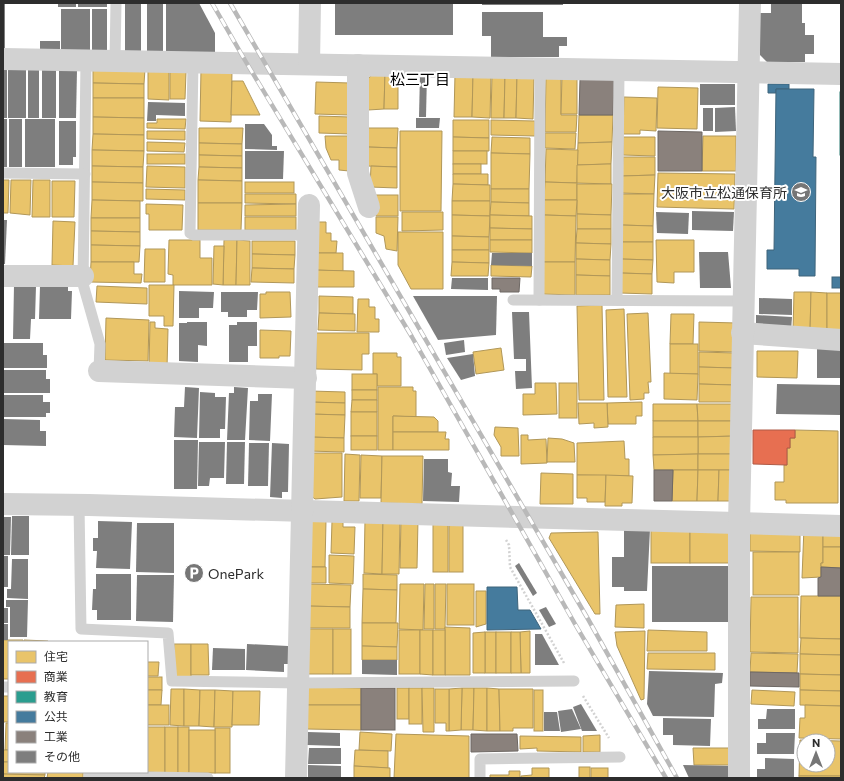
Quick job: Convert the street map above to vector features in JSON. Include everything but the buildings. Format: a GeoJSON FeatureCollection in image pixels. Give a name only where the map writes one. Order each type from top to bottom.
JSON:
{"type":"FeatureCollection","features":[{"type":"Feature","properties":{"kind":"street"},"geometry":{"type":"LineString","coordinates":[[309,64],[310,3]]}},
{"type":"Feature","properties":{"kind":"street"},"geometry":{"type":"LineString","coordinates":[[739,778],[739,524],[750,3]]}},
{"type":"Feature","properties":{"kind":"street"},"geometry":{"type":"LineString","coordinates":[[3,59],[841,74]]}},
{"type":"Feature","properties":{"kind":"street"},"geometry":{"type":"LineString","coordinates":[[358,65],[358,173],[369,207]]}},
{"type":"Feature","properties":{"kind":"street"},"geometry":{"type":"LineString","coordinates":[[296,778],[309,205]]}},
{"type":"Feature","properties":{"kind":"street"},"geometry":{"type":"LineString","coordinates":[[3,276],[83,276]]}},
{"type":"Feature","properties":{"kind":"street"},"geometry":{"type":"LineString","coordinates":[[742,333],[841,340]]}},
{"type":"Feature","properties":{"kind":"street"},"geometry":{"type":"LineString","coordinates":[[99,370],[306,378]]}},
{"type":"Feature","properties":{"kind":"street"},"geometry":{"type":"LineString","coordinates":[[3,504],[841,526]]}},
{"type":"Feature","properties":{"kind":"lane"},"geometry":{"type":"LineString","coordinates":[[115,61],[116,3]]}},
{"type":"Feature","properties":{"kind":"lane"},"geometry":{"type":"LineString","coordinates":[[86,61],[83,284],[100,344],[99,370]]}},
{"type":"Feature","properties":{"kind":"lane"},"geometry":{"type":"LineString","coordinates":[[193,62],[190,233],[194,235],[308,235]]}},
{"type":"Feature","properties":{"kind":"lane"},"geometry":{"type":"LineString","coordinates":[[539,300],[540,68]]}},
{"type":"Feature","properties":{"kind":"lane"},"geometry":{"type":"LineString","coordinates":[[616,300],[619,70]]}},
{"type":"Feature","properties":{"kind":"lane"},"geometry":{"type":"LineString","coordinates":[[3,174],[85,174]]}},
{"type":"Feature","properties":{"kind":"lane"},"geometry":{"type":"LineString","coordinates":[[513,300],[743,301]]}},
{"type":"Feature","properties":{"kind":"lane"},"geometry":{"type":"LineString","coordinates":[[79,505],[81,629],[168,633],[172,681],[574,681]]}},
{"type":"Feature","properties":{"kind":"lane"},"geometry":{"type":"LineString","coordinates":[[480,778],[480,759],[620,757]]}},
{"type":"Feature","properties":{"kind":"lane"},"geometry":{"type":"LineString","coordinates":[[89,775],[208,778]]}},
{"type":"Feature","properties":{"kind":"path"},"geometry":{"type":"LineString","coordinates":[[494,516],[509,545],[510,567],[574,681],[620,757]]}},
{"type":"Feature","properties":{"kind":"railway"},"geometry":{"type":"LineString","coordinates":[[212,3],[412,337],[575,624],[666,778]]}},
{"type":"Feature","properties":{"kind":"railway"},"geometry":{"type":"LineString","coordinates":[[230,3],[588,619],[677,778]]}},
{"type":"Feature","properties":{"kind":"place","name":"大阪市立松通保育所"},"geometry":{"type":"Point","coordinates":[801,192]}},
{"type":"Feature","properties":{"kind":"place","name":"OnePark"},"geometry":{"type":"Point","coordinates":[194,573]}},
{"type":"Feature","properties":{"kind":"district","name":"松三丁目"},"geometry":{"type":"Point","coordinates":[420,79]}}]}
